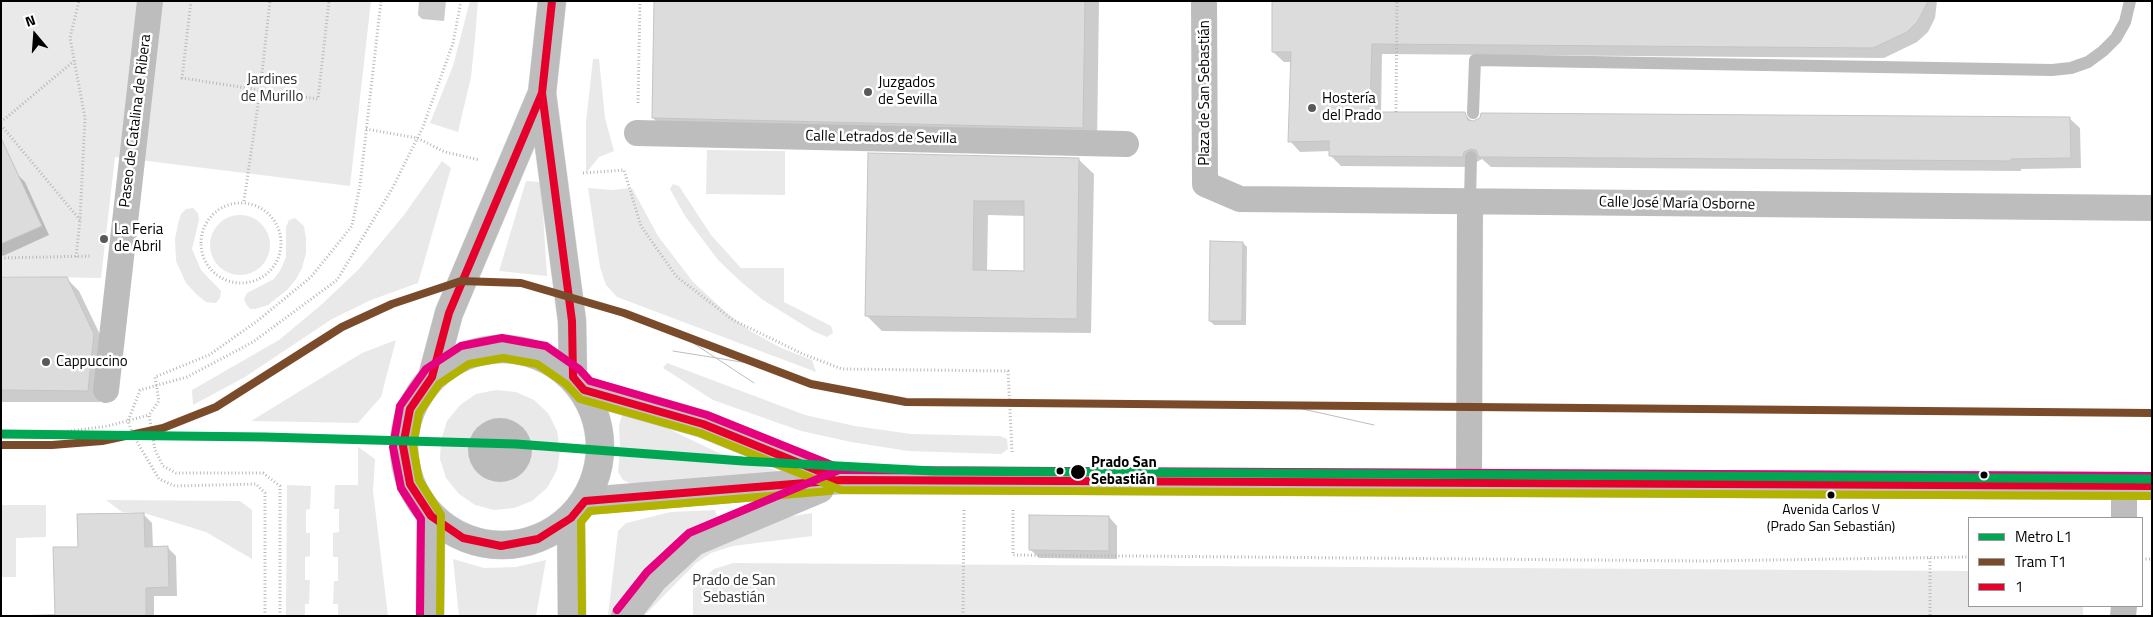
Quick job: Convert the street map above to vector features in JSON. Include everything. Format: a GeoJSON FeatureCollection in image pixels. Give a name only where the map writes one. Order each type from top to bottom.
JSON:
{"type":"FeatureCollection","features":[{"type":"Feature","properties":{"kind":"main road"},"geometry":{"type":"LineString","coordinates":[[552,1],[542,94],[579,384],[598,421],[600,463],[578,510],[572,616]]}},
{"type":"Feature","properties":{"kind":"main road"},"geometry":{"type":"LineString","coordinates":[[542,94],[498,193],[449,313],[432,377],[410,409],[403,446],[410,484],[431,516],[463,538],[501,546],[538,539],[578,510]]}},
{"type":"Feature","properties":{"kind":"main road"},"geometry":{"type":"LineString","coordinates":[[432,377],[465,355],[503,348],[541,355],[579,384]]}},
{"type":"Feature","properties":{"kind":"main road"},"geometry":{"type":"LineString","coordinates":[[430,616],[431,516]]}},
{"type":"Feature","properties":{"kind":"street","name":"Paseo de Catalina de Ribera"},"geometry":{"type":"LineString","coordinates":[[106,390],[150,1]]}},
{"type":"Feature","properties":{"kind":"street","name":"Plaza de San Sebastián"},"geometry":{"type":"LineString","coordinates":[[1204,1],[1206,184]]}},
{"type":"Feature","properties":{"kind":"street","name":"Calle Letrados de Sevilla"},"geometry":{"type":"LineString","coordinates":[[637,133],[1126,144]]}},
{"type":"Feature","properties":{"kind":"street","name":"Calle José María Osborne"},"geometry":{"type":"LineString","coordinates":[[1206,184],[1240,199],[2152,208]]}},
{"type":"Feature","properties":{"kind":"street"},"geometry":{"type":"LineString","coordinates":[[1469,483],[1470,202]]}},
{"type":"Feature","properties":{"kind":"street"},"geometry":{"type":"LineString","coordinates":[[579,384],[703,424],[842,480]]}},
{"type":"Feature","properties":{"kind":"street"},"geometry":{"type":"LineString","coordinates":[[625,616],[654,579],[694,542],[842,480]]}},
{"type":"Feature","properties":{"kind":"street"},"geometry":{"type":"LineString","coordinates":[[578,510],[842,480],[2152,486]]}},
{"type":"Feature","properties":{"kind":"street"},"geometry":{"type":"LineString","coordinates":[[2124,486],[2124,517]]}},
{"type":"Feature","properties":{"kind":"lane"},"geometry":{"type":"LineString","coordinates":[[1473,112],[1475,60],[2032,70],[2071,68],[2088,62],[2104,51],[2116,38],[2125,22],[2130,1]]}},
{"type":"Feature","properties":{"kind":"lane"},"geometry":{"type":"LineString","coordinates":[[1470,202],[1471,157]]}},
{"type":"Feature","properties":{"kind":"path"},"geometry":{"type":"LineString","coordinates":[[76,257],[80,220],[85,118],[70,38],[80,1]]}},
{"type":"Feature","properties":{"kind":"path"},"geometry":{"type":"LineString","coordinates":[[191,1],[182,78],[318,99],[329,1]]}},
{"type":"Feature","properties":{"kind":"path"},"geometry":{"type":"LineString","coordinates":[[244,201],[260,91],[270,1]]}},
{"type":"Feature","properties":{"kind":"path"},"geometry":{"type":"LineString","coordinates":[[1,434],[46,434],[108,426],[149,415],[159,401],[155,377],[209,355],[256,322],[311,277],[352,226],[360,185],[381,1]]}},
{"type":"Feature","properties":{"kind":"path"},"geometry":{"type":"LineString","coordinates":[[266,616],[266,493],[256,484],[176,486],[159,479],[132,435],[128,421],[140,390],[188,377],[253,342],[337,280],[392,189],[417,138],[453,43],[461,1]]}},
{"type":"Feature","properties":{"kind":"path"},"geometry":{"type":"LineString","coordinates":[[637,133],[640,1]]}},
{"type":"Feature","properties":{"kind":"path"},"geometry":{"type":"LineString","coordinates":[[1396,112],[1397,1]]}},
{"type":"Feature","properties":{"kind":"path"},"geometry":{"type":"LineString","coordinates":[[74,60],[1,123],[80,220]]}},
{"type":"Feature","properties":{"kind":"path"},"geometry":{"type":"LineString","coordinates":[[366,129],[417,138],[454,154]]}},
{"type":"Feature","properties":{"kind":"path"},"geometry":{"type":"LineString","coordinates":[[586,173],[624,170],[640,226],[676,276],[733,320],[804,354],[842,368],[1008,371],[1008,394]]}},
{"type":"Feature","properties":{"kind":"path"},"geometry":{"type":"LineString","coordinates":[[244,201],[268,211],[281,233],[279,259],[262,278],[237,284],[213,274],[200,252],[202,226],[219,207],[244,201]]}},
{"type":"Feature","properties":{"kind":"path"},"geometry":{"type":"LineString","coordinates":[[1,258],[103,256],[121,249]]}},
{"type":"Feature","properties":{"kind":"path"},"geometry":{"type":"LineString","coordinates":[[149,415],[155,450],[163,466],[176,473],[263,473],[280,486],[280,616]]}},
{"type":"Feature","properties":{"kind":"path"},"geometry":{"type":"LineString","coordinates":[[964,481],[964,616]]}},
{"type":"Feature","properties":{"kind":"path"},"geometry":{"type":"LineString","coordinates":[[1013,512],[1013,555],[1694,560],[1968,557]]}},
{"type":"Feature","properties":{"kind":"path"},"geometry":{"type":"LineString","coordinates":[[1930,558],[1930,616]]}},
{"type":"Feature","properties":{"kind":"green space","name":"Jardines de Murillo"},"geometry":{"type":"Polygon","coordinates":[[[1,1],[371,1],[350,186],[115,157],[101,278],[1,276],[1,1]]]}},
{"type":"Feature","properties":{"kind":"green space"},"geometry":{"type":"Polygon","coordinates":[[[470,1],[478,1],[475,38],[471,77],[458,132],[430,123],[453,66],[470,1]]]}},
{"type":"Feature","properties":{"kind":"green space"},"geometry":{"type":"Polygon","coordinates":[[[593,59],[599,59],[605,118],[614,151],[599,157],[586,173],[586,122],[593,59]]]}},
{"type":"Feature","properties":{"kind":"green space"},"geometry":{"type":"Polygon","coordinates":[[[707,150],[785,151],[785,195],[706,194],[707,150]]]}},
{"type":"Feature","properties":{"kind":"green space"},"geometry":{"type":"Polygon","coordinates":[[[442,161],[451,168],[418,283],[371,300],[332,319],[245,377],[193,405],[192,390],[279,340],[321,305],[359,269],[404,215],[442,161]]]}},
{"type":"Feature","properties":{"kind":"green space"},"geometry":{"type":"Polygon","coordinates":[[[526,181],[541,182],[547,276],[499,271],[526,181]]]}},
{"type":"Feature","properties":{"kind":"green space"},"geometry":{"type":"Polygon","coordinates":[[[673,184],[679,186],[711,235],[741,268],[784,268],[784,302],[831,326],[833,333],[827,337],[813,331],[763,300],[740,281],[718,260],[685,216],[670,189],[673,184]]]}},
{"type":"Feature","properties":{"kind":"green space"},"geometry":{"type":"Polygon","coordinates":[[[588,188],[612,190],[632,188],[658,236],[693,282],[729,315],[752,332],[781,348],[812,360],[816,372],[617,297],[606,285],[600,267],[588,188]]]}},
{"type":"Feature","properties":{"kind":"green space"},"geometry":{"type":"Polygon","coordinates":[[[193,208],[198,213],[199,220],[192,249],[201,270],[221,291],[220,298],[216,303],[206,302],[196,294],[186,283],[176,261],[175,239],[181,214],[186,209],[193,208]]]}},
{"type":"Feature","properties":{"kind":"green space"},"geometry":{"type":"Polygon","coordinates":[[[234,215],[246,215],[257,220],[265,228],[270,239],[268,257],[257,270],[246,275],[234,275],[223,270],[215,262],[210,251],[210,239],[215,228],[223,220],[234,215]]]}},
{"type":"Feature","properties":{"kind":"green space"},"geometry":{"type":"Polygon","coordinates":[[[295,218],[304,226],[306,239],[306,253],[302,268],[287,290],[268,305],[250,309],[244,299],[247,293],[274,279],[281,269],[286,257],[286,227],[289,220],[295,218]]]}},
{"type":"Feature","properties":{"kind":"green space"},"geometry":{"type":"Polygon","coordinates":[[[396,340],[381,397],[358,423],[251,421],[362,353],[396,340]]]}},
{"type":"Feature","properties":{"kind":"green space"},"geometry":{"type":"Polygon","coordinates":[[[667,363],[805,415],[855,426],[911,434],[1000,436],[1007,439],[1008,449],[1001,454],[908,451],[851,442],[801,431],[713,400],[663,368],[667,363]]]}},
{"type":"Feature","properties":{"kind":"green space"},"geometry":{"type":"Polygon","coordinates":[[[496,390],[516,392],[534,400],[548,413],[557,431],[560,451],[557,470],[547,488],[532,501],[514,508],[494,510],[475,505],[459,494],[446,478],[440,459],[441,440],[447,421],[460,405],[476,394],[496,390]]]}},
{"type":"Feature","properties":{"kind":"green space"},"geometry":{"type":"Polygon","coordinates":[[[636,411],[719,453],[811,481],[660,481],[632,484],[623,480],[618,472],[620,450],[619,425],[623,413],[636,411]]]}},
{"type":"Feature","properties":{"kind":"green space"},"geometry":{"type":"Polygon","coordinates":[[[358,447],[375,459],[373,491],[388,616],[338,616],[338,604],[333,604],[334,581],[338,581],[338,557],[333,557],[333,533],[339,532],[339,509],[334,509],[335,485],[358,485],[358,447]]]}},
{"type":"Feature","properties":{"kind":"green space"},"geometry":{"type":"Polygon","coordinates":[[[287,485],[311,486],[310,509],[306,510],[306,533],[310,533],[310,556],[305,557],[305,580],[310,580],[309,604],[305,604],[305,616],[286,616],[287,485]]]}},
{"type":"Feature","properties":{"kind":"green space"},"geometry":{"type":"Polygon","coordinates":[[[106,500],[240,501],[252,510],[252,559],[206,532],[144,513],[122,512],[106,500]]]}},
{"type":"Feature","properties":{"kind":"green space"},"geometry":{"type":"Polygon","coordinates":[[[1,505],[46,505],[46,537],[16,538],[16,577],[1,577],[1,505]]]}},
{"type":"Feature","properties":{"kind":"green space"},"geometry":{"type":"Polygon","coordinates":[[[715,510],[717,517],[679,540],[615,616],[608,616],[618,531],[626,523],[671,512],[715,510]]]}},
{"type":"Feature","properties":{"kind":"green space"},"geometry":{"type":"Polygon","coordinates":[[[812,513],[812,536],[733,546],[711,553],[696,563],[644,616],[637,616],[701,550],[774,519],[812,513]]]}},
{"type":"Feature","properties":{"kind":"green space"},"geometry":{"type":"Polygon","coordinates":[[[453,559],[484,568],[516,567],[546,560],[536,616],[459,616],[453,559]]]}},
{"type":"Feature","properties":{"kind":"green space","name":"Prado de San Sebastián"},"geometry":{"type":"Polygon","coordinates":[[[733,563],[1968,571],[1968,607],[2083,607],[2083,616],[693,616],[693,588],[714,569],[733,563]]]}},
{"type":"Feature","properties":{"kind":"shaded area"},"geometry":{"type":"Polygon","coordinates":[[[494,418],[506,418],[523,427],[530,438],[532,450],[530,462],[523,473],[506,482],[494,482],[482,477],[473,468],[468,456],[468,444],[473,432],[482,423],[494,418]]]}},
{"type":"Feature","properties":{"kind":"building","name":"Juzgados de Sevilla"},"geometry":{"type":"Polygon","coordinates":[[[654,1],[1085,1],[1083,128],[652,118],[654,1]]]}},
{"type":"Feature","properties":{"kind":"building"},"geometry":{"type":"Polygon","coordinates":[[[1272,1],[1928,1],[1918,21],[1907,32],[1873,48],[1372,44],[1370,112],[1465,112],[1468,120],[1473,121],[1480,118],[1481,113],[2070,117],[2071,158],[2011,159],[2011,161],[1479,157],[1476,150],[1471,149],[1464,152],[1463,157],[1329,156],[1329,141],[1288,142],[1291,52],[1272,52],[1272,1]]]}},
{"type":"Feature","properties":{"kind":"building"},"geometry":{"type":"Polygon","coordinates":[[[1,138],[42,226],[1,244],[1,138]]]}},
{"type":"Feature","properties":{"kind":"building","name":"Juzgados de Sevilla"},"geometry":{"type":"Polygon","coordinates":[[[868,153],[1079,158],[1077,319],[865,316],[868,153]],[[974,201],[973,270],[1024,271],[1024,201],[974,201]]]}},
{"type":"Feature","properties":{"kind":"building"},"geometry":{"type":"Polygon","coordinates":[[[1210,241],[1243,242],[1242,321],[1209,321],[1210,241]]]}},
{"type":"Feature","properties":{"kind":"building","name":"Cappuccino"},"geometry":{"type":"Polygon","coordinates":[[[1,277],[67,277],[94,334],[88,391],[1,390],[1,277]]]}},
{"type":"Feature","properties":{"kind":"building"},"geometry":{"type":"Polygon","coordinates":[[[144,513],[145,547],[168,546],[169,587],[146,588],[146,616],[55,616],[53,547],[78,547],[77,514],[144,513]]]}},
{"type":"Feature","properties":{"kind":"building"},"geometry":{"type":"Polygon","coordinates":[[[1029,515],[1109,516],[1109,551],[1029,550],[1029,515]]]}},
{"type":"Feature","properties":{"kind":"tram line","name":"T1"},"geometry":{"type":"LineString","coordinates":[[1,445],[52,445],[102,441],[163,428],[216,407],[342,327],[392,304],[461,281],[521,283],[624,313],[811,384],[906,402],[2152,413]]}},
{"type":"Feature","properties":{"kind":"tram line"},"geometry":{"type":"LineString","coordinates":[[681,335],[754,383]]}},
{"type":"Feature","properties":{"kind":"tram line"},"geometry":{"type":"LineString","coordinates":[[673,351],[760,365]]}},
{"type":"Feature","properties":{"kind":"tram line"},"geometry":{"type":"LineString","coordinates":[[1285,405],[1374,425]]}},
{"type":"Feature","properties":{"kind":"metro line","name":"L1"},"geometry":{"type":"LineString","coordinates":[[1,434],[265,437],[516,444],[743,461],[933,471],[2152,479]]}},
{"type":"Feature","properties":{"kind":"transit line","name":"1"},"geometry":{"type":"LineString","coordinates":[[552,1],[542,93],[449,313],[432,377],[410,409],[403,446],[410,484],[431,516],[463,538],[501,546],[538,539],[571,518],[585,501],[842,480],[2152,486]]}},
{"type":"Feature","properties":{"kind":"transit line","name":"1"},"geometry":{"type":"LineString","coordinates":[[542,93],[572,321],[573,377],[584,390],[703,424],[831,476]]}},
{"type":"Feature","properties":{"kind":"transit line"},"geometry":{"type":"LineString","coordinates":[[420,616],[421,519],[401,488],[393,447],[400,406],[426,369],[461,346],[502,338],[546,346],[579,369],[590,381],[707,415],[844,470],[2152,476]]}},
{"type":"Feature","properties":{"kind":"transit line"},"geometry":{"type":"LineString","coordinates":[[440,616],[441,515],[419,480],[413,446],[419,413],[439,384],[469,364],[503,358],[537,364],[566,384],[580,399],[700,433],[841,490],[2152,496]]}},
{"type":"Feature","properties":{"kind":"transit line"},"geometry":{"type":"LineString","coordinates":[[617,610],[647,572],[689,533],[839,470],[868,470]]}},
{"type":"Feature","properties":{"kind":"transit line"},"geometry":{"type":"LineString","coordinates":[[582,616],[581,522],[590,511],[830,491]]}},
{"type":"Feature","properties":{"kind":"place","name":"Juzgados de Sevilla"},"geometry":{"type":"Point","coordinates":[868,92]}},
{"type":"Feature","properties":{"kind":"place","name":"Hostería del Prado"},"geometry":{"type":"Point","coordinates":[1312,108]}},
{"type":"Feature","properties":{"kind":"place","name":"La Feria de Abril"},"geometry":{"type":"Point","coordinates":[104,239]}},
{"type":"Feature","properties":{"kind":"place","name":"Cappuccino"},"geometry":{"type":"Point","coordinates":[46,362]}},
{"type":"Feature","properties":{"kind":"place","name":"Prado San Sebastián"},"geometry":{"type":"Point","coordinates":[1078,472]}},
{"type":"Feature","properties":{"kind":"place","name":"Avenida Carlos V (Prado San Sebastián)"},"geometry":{"type":"Point","coordinates":[1831,495]}}]}
